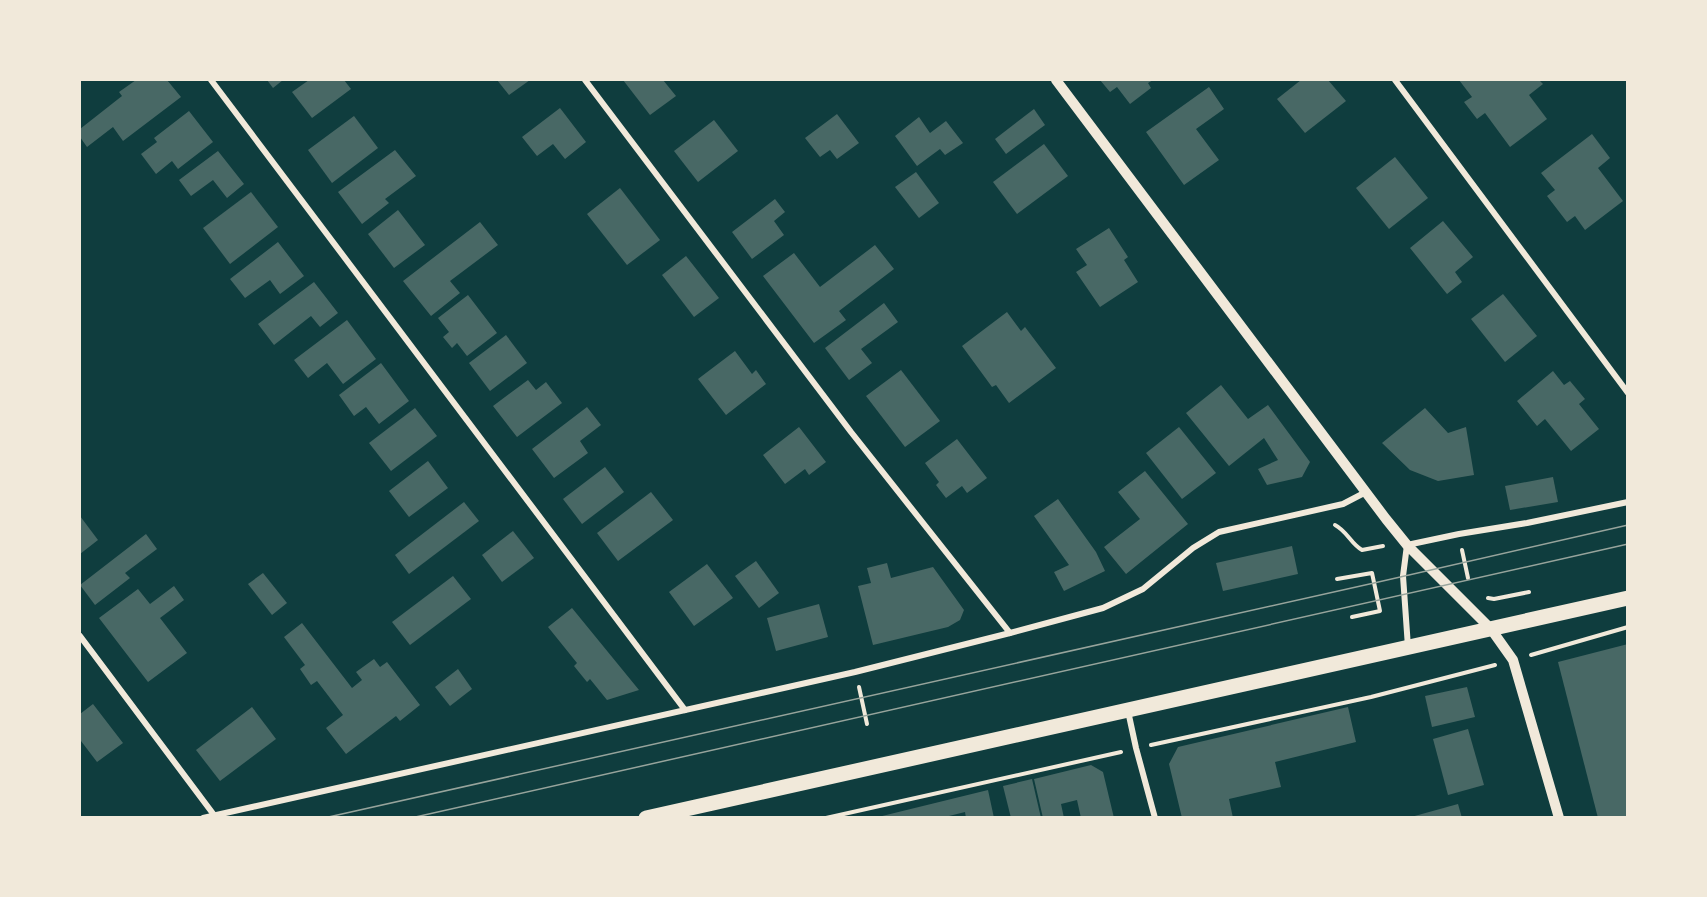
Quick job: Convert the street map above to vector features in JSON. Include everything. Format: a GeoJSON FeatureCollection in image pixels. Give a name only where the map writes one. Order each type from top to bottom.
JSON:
{"type":"FeatureCollection","features":[{"type":"Feature","properties":{"kind":"main road"},"geometry":{"type":"LineString","coordinates":[[646,818],[700,809],[1127,710],[1628,598]]}},
{"type":"Feature","properties":{"kind":"street"},"geometry":{"type":"LineString","coordinates":[[212,80],[685,710]]}},
{"type":"Feature","properties":{"kind":"street"},"geometry":{"type":"LineString","coordinates":[[585,80],[851,432],[1010,633]]}},
{"type":"Feature","properties":{"kind":"street"},"geometry":{"type":"LineString","coordinates":[[1056,80],[1407,545],[1491,629],[1513,660],[1559,818]]}},
{"type":"Feature","properties":{"kind":"street"},"geometry":{"type":"LineString","coordinates":[[1395,80],[1628,393]]}},
{"type":"Feature","properties":{"kind":"street"},"geometry":{"type":"LineString","coordinates":[[203,818],[855,672],[1103,608],[1143,589],[1193,548],[1219,532],[1343,504],[1366,492]]}},
{"type":"Feature","properties":{"kind":"street"},"geometry":{"type":"LineString","coordinates":[[1407,545],[1628,502]]}},
{"type":"Feature","properties":{"kind":"street"},"geometry":{"type":"LineString","coordinates":[[1407,545],[1403,576],[1408,647]]}},
{"type":"Feature","properties":{"kind":"street"},"geometry":{"type":"LineString","coordinates":[[80,636],[214,815]]}},
{"type":"Feature","properties":{"kind":"street"},"geometry":{"type":"LineString","coordinates":[[1127,710],[1155,818]]}},
{"type":"Feature","properties":{"kind":"path"},"geometry":{"type":"LineString","coordinates":[[1327,525],[1336,525],[1341,528],[1355,546],[1362,550],[1407,545]]}},
{"type":"Feature","properties":{"kind":"path"},"geometry":{"type":"LineString","coordinates":[[1460,534],[1469,580]]}},
{"type":"Feature","properties":{"kind":"path"},"geometry":{"type":"LineString","coordinates":[[1337,579],[1372,573],[1380,611],[1352,617]]}},
{"type":"Feature","properties":{"kind":"path"},"geometry":{"type":"LineString","coordinates":[[1481,597],[1494,599],[1529,592]]}},
{"type":"Feature","properties":{"kind":"path"},"geometry":{"type":"LineString","coordinates":[[826,818],[1371,697],[1628,627]]}},
{"type":"Feature","properties":{"kind":"path"},"geometry":{"type":"LineString","coordinates":[[855,672],[867,724]]}},
{"type":"Feature","properties":{"kind":"building"},"geometry":{"type":"Polygon","coordinates":[[[136,80],[167,80],[181,97],[123,141],[113,127],[87,147],[80,137],[80,129],[122,96],[119,92],[136,80]]]}},
{"type":"Feature","properties":{"kind":"building"},"geometry":{"type":"Polygon","coordinates":[[[267,80],[283,80],[273,88],[267,80]]]}},
{"type":"Feature","properties":{"kind":"building"},"geometry":{"type":"Polygon","coordinates":[[[309,80],[344,80],[351,89],[312,118],[292,92],[309,80]]]}},
{"type":"Feature","properties":{"kind":"building"},"geometry":{"type":"Polygon","coordinates":[[[497,80],[530,80],[509,95],[497,80]]]}},
{"type":"Feature","properties":{"kind":"building"},"geometry":{"type":"Polygon","coordinates":[[[623,80],[663,80],[676,96],[650,115],[623,80]]]}},
{"type":"Feature","properties":{"kind":"building"},"geometry":{"type":"Polygon","coordinates":[[[1100,80],[1153,80],[1148,83],[1151,88],[1130,104],[1117,87],[1110,92],[1100,80]]]}},
{"type":"Feature","properties":{"kind":"building"},"geometry":{"type":"Polygon","coordinates":[[[1301,80],[1328,80],[1346,101],[1305,133],[1277,99],[1301,80]]]}},
{"type":"Feature","properties":{"kind":"building"},"geometry":{"type":"Polygon","coordinates":[[[1459,80],[1539,80],[1543,84],[1529,95],[1547,119],[1510,147],[1485,113],[1477,119],[1464,102],[1472,97],[1459,80]]]}},
{"type":"Feature","properties":{"kind":"building"},"geometry":{"type":"Polygon","coordinates":[[[1209,87],[1224,109],[1196,129],[1219,160],[1184,185],[1146,132],[1209,87]]]}},
{"type":"Feature","properties":{"kind":"building"},"geometry":{"type":"Polygon","coordinates":[[[560,108],[586,142],[565,159],[553,144],[537,156],[522,137],[560,108]]]}},
{"type":"Feature","properties":{"kind":"building"},"geometry":{"type":"Polygon","coordinates":[[[1034,109],[1045,125],[1006,154],[995,139],[1034,109]]]}},
{"type":"Feature","properties":{"kind":"building"},"geometry":{"type":"Polygon","coordinates":[[[189,111],[213,142],[178,169],[172,161],[156,174],[141,154],[157,142],[154,138],[189,111]]]}},
{"type":"Feature","properties":{"kind":"building"},"geometry":{"type":"Polygon","coordinates":[[[837,114],[859,143],[837,159],[830,150],[820,157],[805,138],[837,114]]]}},
{"type":"Feature","properties":{"kind":"building"},"geometry":{"type":"Polygon","coordinates":[[[354,116],[378,148],[332,183],[308,150],[354,116]]]}},
{"type":"Feature","properties":{"kind":"building"},"geometry":{"type":"Polygon","coordinates":[[[919,117],[930,133],[946,121],[963,143],[945,155],[940,149],[917,166],[895,136],[919,117]]]}},
{"type":"Feature","properties":{"kind":"building"},"geometry":{"type":"Polygon","coordinates":[[[714,120],[738,151],[698,182],[674,151],[714,120]]]}},
{"type":"Feature","properties":{"kind":"building"},"geometry":{"type":"Polygon","coordinates":[[[1592,134],[1610,158],[1598,168],[1623,201],[1585,230],[1575,216],[1567,222],[1547,196],[1555,190],[1541,173],[1592,134]]]}},
{"type":"Feature","properties":{"kind":"building"},"geometry":{"type":"Polygon","coordinates":[[[1044,144],[1068,176],[1017,214],[993,182],[1044,144]]]}},
{"type":"Feature","properties":{"kind":"building"},"geometry":{"type":"Polygon","coordinates":[[[395,150],[416,176],[385,199],[389,203],[362,224],[338,192],[395,150]]]}},
{"type":"Feature","properties":{"kind":"building"},"geometry":{"type":"Polygon","coordinates":[[[218,151],[244,184],[227,198],[213,180],[191,196],[179,180],[218,151]]]}},
{"type":"Feature","properties":{"kind":"building"},"geometry":{"type":"Polygon","coordinates":[[[1395,157],[1428,198],[1389,229],[1356,188],[1395,157]]]}},
{"type":"Feature","properties":{"kind":"building"},"geometry":{"type":"Polygon","coordinates":[[[916,172],[939,203],[919,218],[895,187],[916,172]]]}},
{"type":"Feature","properties":{"kind":"building"},"geometry":{"type":"Polygon","coordinates":[[[620,188],[660,240],[627,265],[587,214],[620,188]]]}},
{"type":"Feature","properties":{"kind":"building"},"geometry":{"type":"Polygon","coordinates":[[[251,192],[278,227],[230,264],[203,228],[251,192]]]}},
{"type":"Feature","properties":{"kind":"building"},"geometry":{"type":"Polygon","coordinates":[[[775,199],[785,212],[774,221],[784,235],[752,259],[732,232],[775,199]]]}},
{"type":"Feature","properties":{"kind":"building"},"geometry":{"type":"Polygon","coordinates":[[[398,210],[425,245],[394,268],[368,234],[398,210]]]}},
{"type":"Feature","properties":{"kind":"building"},"geometry":{"type":"Polygon","coordinates":[[[1443,221],[1473,257],[1455,272],[1462,282],[1447,294],[1410,248],[1443,221]]]}},
{"type":"Feature","properties":{"kind":"building"},"geometry":{"type":"Polygon","coordinates":[[[480,222],[498,245],[450,281],[460,293],[431,316],[403,281],[480,222]]]}},
{"type":"Feature","properties":{"kind":"building"},"geometry":{"type":"Polygon","coordinates":[[[1109,228],[1128,257],[1124,260],[1138,282],[1100,307],[1076,272],[1087,265],[1076,249],[1109,228]]]}},
{"type":"Feature","properties":{"kind":"building"},"geometry":{"type":"Polygon","coordinates":[[[278,242],[304,276],[280,294],[270,280],[245,298],[230,279],[278,242]]]}},
{"type":"Feature","properties":{"kind":"building"},"geometry":{"type":"Polygon","coordinates":[[[875,245],[894,269],[839,311],[846,320],[814,343],[763,276],[794,253],[820,287],[875,245]]]}},
{"type":"Feature","properties":{"kind":"building"},"geometry":{"type":"Polygon","coordinates":[[[686,256],[719,298],[694,317],[662,275],[686,256]]]}},
{"type":"Feature","properties":{"kind":"building"},"geometry":{"type":"Polygon","coordinates":[[[314,282],[338,313],[320,327],[311,316],[274,345],[258,324],[314,282]]]}},
{"type":"Feature","properties":{"kind":"building"},"geometry":{"type":"Polygon","coordinates":[[[1503,294],[1537,336],[1505,362],[1471,319],[1503,294]]]}},
{"type":"Feature","properties":{"kind":"building"},"geometry":{"type":"Polygon","coordinates":[[[468,295],[497,333],[467,356],[457,343],[452,348],[443,337],[449,332],[438,318],[468,295]]]}},
{"type":"Feature","properties":{"kind":"building"},"geometry":{"type":"Polygon","coordinates":[[[884,303],[898,322],[861,349],[872,363],[849,380],[825,348],[884,303]]]}},
{"type":"Feature","properties":{"kind":"building"},"geometry":{"type":"Polygon","coordinates":[[[1007,312],[1021,331],[1025,327],[1056,368],[1009,403],[996,385],[992,387],[962,346],[1007,312]]]}},
{"type":"Feature","properties":{"kind":"building"},"geometry":{"type":"Polygon","coordinates":[[[347,320],[376,359],[343,384],[327,363],[308,378],[294,360],[347,320]]]}},
{"type":"Feature","properties":{"kind":"building"},"geometry":{"type":"Polygon","coordinates":[[[506,335],[527,363],[490,391],[469,363],[506,335]]]}},
{"type":"Feature","properties":{"kind":"building"},"geometry":{"type":"Polygon","coordinates":[[[735,351],[752,374],[756,370],[766,384],[726,415],[698,379],[735,351]]]}},
{"type":"Feature","properties":{"kind":"building"},"geometry":{"type":"Polygon","coordinates":[[[381,363],[409,401],[379,424],[366,407],[354,416],[339,395],[381,363]]]}},
{"type":"Feature","properties":{"kind":"building"},"geometry":{"type":"Polygon","coordinates":[[[901,370],[940,421],[905,447],[866,396],[901,370]]]}},
{"type":"Feature","properties":{"kind":"building"},"geometry":{"type":"Polygon","coordinates":[[[1553,371],[1564,385],[1570,381],[1585,399],[1579,404],[1599,429],[1571,451],[1545,419],[1537,426],[1517,401],[1553,371]]]}},
{"type":"Feature","properties":{"kind":"building"},"geometry":{"type":"Polygon","coordinates":[[[528,380],[536,390],[546,382],[562,403],[517,437],[493,406],[528,380]]]}},
{"type":"Feature","properties":{"kind":"building"},"geometry":{"type":"Polygon","coordinates":[[[1221,385],[1248,419],[1268,405],[1310,462],[1302,477],[1267,485],[1258,469],[1278,460],[1264,438],[1229,466],[1186,413],[1221,385]]]}},
{"type":"Feature","properties":{"kind":"building"},"geometry":{"type":"Polygon","coordinates":[[[587,407],[601,425],[580,441],[588,453],[554,478],[532,449],[587,407]]]}},
{"type":"Feature","properties":{"kind":"building"},"geometry":{"type":"Polygon","coordinates":[[[415,408],[437,436],[391,471],[369,443],[415,408]]]}},
{"type":"Feature","properties":{"kind":"building"},"geometry":{"type":"Polygon","coordinates":[[[1425,408],[1448,433],[1466,427],[1474,475],[1438,481],[1410,470],[1382,443],[1425,408]]]}},
{"type":"Feature","properties":{"kind":"building"},"geometry":{"type":"Polygon","coordinates":[[[799,427],[826,462],[809,475],[805,469],[785,484],[763,455],[799,427]]]}},
{"type":"Feature","properties":{"kind":"building"},"geometry":{"type":"Polygon","coordinates":[[[1179,427],[1216,473],[1182,499],[1146,453],[1179,427]]]}},
{"type":"Feature","properties":{"kind":"building"},"geometry":{"type":"Polygon","coordinates":[[[957,439],[987,478],[967,493],[962,486],[946,498],[936,485],[939,482],[925,463],[957,439]]]}},
{"type":"Feature","properties":{"kind":"building"},"geometry":{"type":"Polygon","coordinates":[[[428,461],[448,488],[409,517],[389,491],[428,461]]]}},
{"type":"Feature","properties":{"kind":"building"},"geometry":{"type":"Polygon","coordinates":[[[605,467],[624,492],[582,524],[563,499],[605,467]]]}},
{"type":"Feature","properties":{"kind":"building"},"geometry":{"type":"Polygon","coordinates":[[[1145,471],[1188,524],[1126,574],[1104,547],[1140,519],[1118,492],[1145,471]]]}},
{"type":"Feature","properties":{"kind":"building"},"geometry":{"type":"Polygon","coordinates":[[[1553,477],[1558,502],[1510,510],[1505,486],[1553,477]]]}},
{"type":"Feature","properties":{"kind":"building"},"geometry":{"type":"Polygon","coordinates":[[[651,492],[673,520],[618,561],[597,533],[651,492]]]}},
{"type":"Feature","properties":{"kind":"building"},"geometry":{"type":"Polygon","coordinates":[[[1058,499],[1096,552],[1105,571],[1064,591],[1054,572],[1069,565],[1034,516],[1058,499]]]}},
{"type":"Feature","properties":{"kind":"building"},"geometry":{"type":"Polygon","coordinates":[[[464,502],[479,521],[409,574],[395,555],[464,502]]]}},
{"type":"Feature","properties":{"kind":"building"},"geometry":{"type":"Polygon","coordinates":[[[80,516],[98,540],[80,554],[80,516]]]}},
{"type":"Feature","properties":{"kind":"building"},"geometry":{"type":"Polygon","coordinates":[[[513,531],[534,558],[502,582],[482,555],[513,531]]]}},
{"type":"Feature","properties":{"kind":"building"},"geometry":{"type":"Polygon","coordinates":[[[146,534],[157,549],[125,573],[130,578],[95,605],[80,585],[146,534]]]}},
{"type":"Feature","properties":{"kind":"building"},"geometry":{"type":"Polygon","coordinates":[[[1292,546],[1298,574],[1223,591],[1216,563],[1292,546]]]}},
{"type":"Feature","properties":{"kind":"building"},"geometry":{"type":"Polygon","coordinates":[[[756,561],[779,593],[759,608],[735,576],[756,561]]]}},
{"type":"Feature","properties":{"kind":"building"},"geometry":{"type":"Polygon","coordinates":[[[887,563],[891,578],[933,567],[964,610],[960,620],[948,627],[873,645],[858,586],[871,583],[867,568],[887,563]]]}},
{"type":"Feature","properties":{"kind":"building"},"geometry":{"type":"Polygon","coordinates":[[[707,564],[733,598],[694,626],[669,592],[707,564]]]}},
{"type":"Feature","properties":{"kind":"building"},"geometry":{"type":"Polygon","coordinates":[[[263,573],[287,603],[272,615],[248,584],[263,573]]]}},
{"type":"Feature","properties":{"kind":"building"},"geometry":{"type":"Polygon","coordinates":[[[453,576],[471,599],[410,645],[392,622],[453,576]]]}},
{"type":"Feature","properties":{"kind":"building"},"geometry":{"type":"Polygon","coordinates":[[[174,586],[184,600],[160,618],[187,653],[148,682],[99,618],[138,589],[150,604],[174,586]]]}},
{"type":"Feature","properties":{"kind":"building"},"geometry":{"type":"Polygon","coordinates":[[[819,604],[828,637],[776,651],[767,618],[819,604]]]}},
{"type":"Feature","properties":{"kind":"building"},"geometry":{"type":"Polygon","coordinates":[[[572,608],[639,690],[607,700],[590,679],[587,682],[574,666],[577,663],[548,627],[572,608]]]}},
{"type":"Feature","properties":{"kind":"building"},"geometry":{"type":"Polygon","coordinates":[[[302,623],[352,688],[362,680],[356,672],[374,659],[380,667],[387,662],[420,705],[400,721],[396,716],[346,754],[326,728],[343,715],[317,681],[311,685],[300,669],[305,665],[284,637],[302,623]]]}},
{"type":"Feature","properties":{"kind":"building"},"geometry":{"type":"Polygon","coordinates":[[[1628,644],[1628,818],[1598,818],[1558,662],[1628,644]]]}},
{"type":"Feature","properties":{"kind":"building"},"geometry":{"type":"Polygon","coordinates":[[[458,669],[472,689],[450,706],[435,687],[458,669]]]}},
{"type":"Feature","properties":{"kind":"building"},"geometry":{"type":"Polygon","coordinates":[[[1467,687],[1475,717],[1432,727],[1425,696],[1467,687]]]}},
{"type":"Feature","properties":{"kind":"building"},"geometry":{"type":"Polygon","coordinates":[[[93,704],[123,743],[97,762],[80,742],[80,714],[93,704]]]}},
{"type":"Feature","properties":{"kind":"building"},"geometry":{"type":"Polygon","coordinates":[[[252,707],[276,739],[220,781],[196,750],[252,707]]]}},
{"type":"Feature","properties":{"kind":"building"},"geometry":{"type":"Polygon","coordinates":[[[1348,707],[1356,742],[1275,762],[1281,787],[1229,799],[1233,818],[1182,818],[1169,764],[1178,747],[1348,707]]]}},
{"type":"Feature","properties":{"kind":"building"},"geometry":{"type":"Polygon","coordinates":[[[1468,729],[1484,785],[1448,795],[1433,739],[1468,729]]]}},
{"type":"Feature","properties":{"kind":"building"},"geometry":{"type":"Polygon","coordinates":[[[1091,765],[1103,772],[1114,818],[1081,818],[1077,800],[1061,804],[1064,818],[1043,818],[1034,779],[1091,765]]]}},
{"type":"Feature","properties":{"kind":"building"},"geometry":{"type":"Polygon","coordinates":[[[1032,779],[1041,818],[1011,818],[1003,786],[1032,779]]]}},
{"type":"Feature","properties":{"kind":"building"},"geometry":{"type":"Polygon","coordinates":[[[988,790],[994,818],[966,818],[965,812],[941,818],[874,818],[988,790]]]}},
{"type":"Feature","properties":{"kind":"building"},"geometry":{"type":"Polygon","coordinates":[[[1458,804],[1462,818],[1411,818],[1411,817],[1458,804]]]}},
{"type":"Feature","properties":{"kind":"tram line"},"geometry":{"type":"LineString","coordinates":[[324,818],[1628,525]]}},
{"type":"Feature","properties":{"kind":"tram line"},"geometry":{"type":"LineString","coordinates":[[411,818],[1628,544]]}}]}
